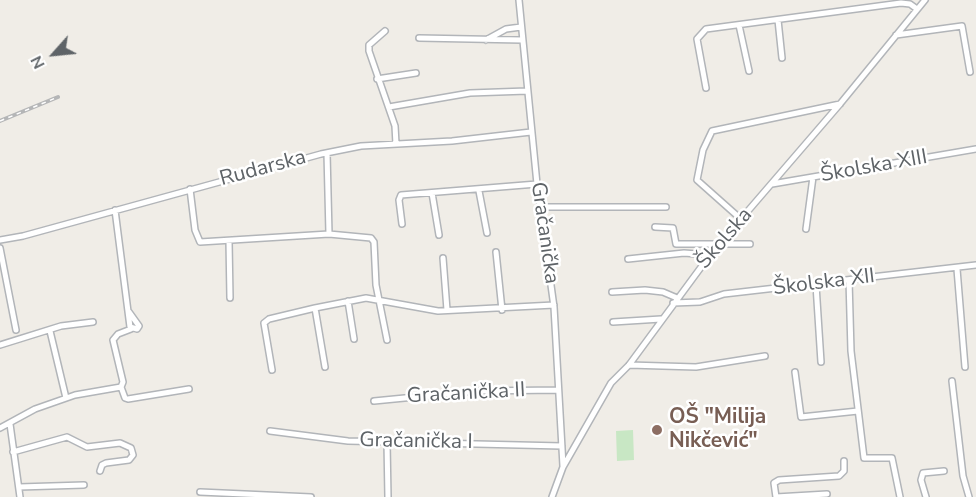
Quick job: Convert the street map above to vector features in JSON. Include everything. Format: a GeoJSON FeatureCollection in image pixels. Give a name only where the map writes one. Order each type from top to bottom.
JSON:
{"type":"FeatureCollection","features":[{"type":"Feature","properties":{"kind":"street","name":"Gračanička"},"geometry":{"type":"LineString","coordinates":[[519,0],[531,132],[554,305],[563,467]]}},
{"type":"Feature","properties":{"kind":"street","name":"Školska"},"geometry":{"type":"LineString","coordinates":[[552,497],[563,467],[611,383],[629,365],[710,255],[840,104],[925,0]]}},
{"type":"Feature","properties":{"kind":"street"},"geometry":{"type":"LineString","coordinates":[[706,88],[698,36],[706,29],[901,3],[910,4],[917,9]]}},
{"type":"Feature","properties":{"kind":"street"},"geometry":{"type":"LineString","coordinates":[[778,20],[782,58]]}},
{"type":"Feature","properties":{"kind":"street"},"geometry":{"type":"LineString","coordinates":[[739,25],[749,71]]}},
{"type":"Feature","properties":{"kind":"street"},"geometry":{"type":"LineString","coordinates":[[896,36],[962,26],[970,72]]}},
{"type":"Feature","properties":{"kind":"street"},"geometry":{"type":"LineString","coordinates":[[486,40],[506,29],[521,27]]}},
{"type":"Feature","properties":{"kind":"street"},"geometry":{"type":"LineString","coordinates":[[385,31],[369,45],[370,57],[395,126],[396,144]]}},
{"type":"Feature","properties":{"kind":"street"},"geometry":{"type":"LineString","coordinates":[[419,38],[522,40]]}},
{"type":"Feature","properties":{"kind":"street"},"geometry":{"type":"LineString","coordinates":[[377,79],[416,73]]}},
{"type":"Feature","properties":{"kind":"street"},"geometry":{"type":"LineString","coordinates":[[389,107],[470,93],[527,91]]}},
{"type":"Feature","properties":{"kind":"street"},"geometry":{"type":"LineString","coordinates":[[742,219],[697,180],[703,150],[712,130],[840,104]]}},
{"type":"Feature","properties":{"kind":"street","name":"Rudarska"},"geometry":{"type":"LineString","coordinates":[[0,240],[327,153],[396,144],[452,141],[531,132]]}},
{"type":"Feature","properties":{"kind":"street","name":"Školska XIII"},"geometry":{"type":"LineString","coordinates":[[772,184],[976,149]]}},
{"type":"Feature","properties":{"kind":"street"},"geometry":{"type":"LineString","coordinates":[[327,153],[329,234]]}},
{"type":"Feature","properties":{"kind":"street"},"geometry":{"type":"LineString","coordinates":[[806,229],[813,177]]}},
{"type":"Feature","properties":{"kind":"street"},"geometry":{"type":"LineString","coordinates":[[402,224],[400,196],[479,191],[537,184]]}},
{"type":"Feature","properties":{"kind":"street"},"geometry":{"type":"LineString","coordinates":[[190,189],[195,230],[200,242],[329,234],[371,238],[387,340]]}},
{"type":"Feature","properties":{"kind":"street"},"geometry":{"type":"LineString","coordinates":[[479,191],[487,233]]}},
{"type":"Feature","properties":{"kind":"street"},"geometry":{"type":"LineString","coordinates":[[432,193],[439,235]]}},
{"type":"Feature","properties":{"kind":"street"},"geometry":{"type":"LineString","coordinates":[[541,207],[666,207]]}},
{"type":"Feature","properties":{"kind":"street"},"geometry":{"type":"LineString","coordinates":[[116,210],[131,329],[118,334],[113,340],[123,382],[121,387],[124,398],[189,389]]}},
{"type":"Feature","properties":{"kind":"street"},"geometry":{"type":"LineString","coordinates":[[655,227],[673,228],[675,244],[719,246],[750,244]]}},
{"type":"Feature","properties":{"kind":"street"},"geometry":{"type":"LineString","coordinates":[[229,241],[230,297]]}},
{"type":"Feature","properties":{"kind":"street"},"geometry":{"type":"LineString","coordinates":[[0,248],[16,330]]}},
{"type":"Feature","properties":{"kind":"street"},"geometry":{"type":"LineString","coordinates":[[496,252],[502,310]]}},
{"type":"Feature","properties":{"kind":"street"},"geometry":{"type":"LineString","coordinates":[[628,259],[684,253],[710,255]]}},
{"type":"Feature","properties":{"kind":"street"},"geometry":{"type":"LineString","coordinates":[[443,258],[447,310]]}},
{"type":"Feature","properties":{"kind":"street","name":"Školska XII"},"geometry":{"type":"LineString","coordinates":[[612,292],[645,290],[663,292],[675,300],[700,302],[724,294],[957,269],[976,265]]}},
{"type":"Feature","properties":{"kind":"street"},"geometry":{"type":"LineString","coordinates":[[957,269],[965,367]]}},
{"type":"Feature","properties":{"kind":"street"},"geometry":{"type":"LineString","coordinates":[[849,280],[851,351],[864,458],[892,458],[900,497]]}},
{"type":"Feature","properties":{"kind":"street"},"geometry":{"type":"LineString","coordinates":[[816,285],[821,362]]}},
{"type":"Feature","properties":{"kind":"street"},"geometry":{"type":"LineString","coordinates":[[272,370],[264,326],[266,321],[315,308],[348,301],[380,300],[438,312],[502,310],[554,305]]}},
{"type":"Feature","properties":{"kind":"street"},"geometry":{"type":"LineString","coordinates":[[348,301],[354,339]]}},
{"type":"Feature","properties":{"kind":"street"},"geometry":{"type":"LineString","coordinates":[[315,308],[325,367]]}},
{"type":"Feature","properties":{"kind":"street"},"geometry":{"type":"LineString","coordinates":[[614,322],[661,319]]}},
{"type":"Feature","properties":{"kind":"street"},"geometry":{"type":"LineString","coordinates":[[0,345],[93,322]]}},
{"type":"Feature","properties":{"kind":"street"},"geometry":{"type":"LineString","coordinates":[[50,331],[66,398]]}},
{"type":"Feature","properties":{"kind":"street"},"geometry":{"type":"LineString","coordinates":[[629,365],[696,367],[765,356]]}},
{"type":"Feature","properties":{"kind":"street"},"geometry":{"type":"LineString","coordinates":[[795,372],[801,417],[858,411]]}},
{"type":"Feature","properties":{"kind":"street"},"geometry":{"type":"LineString","coordinates":[[952,381],[963,476],[969,497]]}},
{"type":"Feature","properties":{"kind":"street"},"geometry":{"type":"LineString","coordinates":[[0,428],[35,409],[66,398],[121,387]]}},
{"type":"Feature","properties":{"kind":"street","name":"Gračanička II"},"geometry":{"type":"LineString","coordinates":[[374,401],[476,391],[558,390]]}},
{"type":"Feature","properties":{"kind":"street"},"geometry":{"type":"LineString","coordinates":[[10,423],[20,497]]}},
{"type":"Feature","properties":{"kind":"street","name":"Gračanička I"},"geometry":{"type":"LineString","coordinates":[[270,431],[348,441],[562,446]]}},
{"type":"Feature","properties":{"kind":"street"},"geometry":{"type":"LineString","coordinates":[[13,452],[67,437],[87,447],[120,443],[131,448],[133,455],[129,460],[106,463],[102,465],[100,471]]}},
{"type":"Feature","properties":{"kind":"street"},"geometry":{"type":"LineString","coordinates":[[387,441],[388,497]]}},
{"type":"Feature","properties":{"kind":"street"},"geometry":{"type":"LineString","coordinates":[[827,494],[776,497],[776,480],[839,476],[844,471],[844,461]]}},
{"type":"Feature","properties":{"kind":"street"},"geometry":{"type":"LineString","coordinates":[[926,497],[921,480],[923,473],[944,471]]}},
{"type":"Feature","properties":{"kind":"street"},"geometry":{"type":"LineString","coordinates":[[19,487],[84,485]]}},
{"type":"Feature","properties":{"kind":"street"},"geometry":{"type":"LineString","coordinates":[[200,492],[311,497]]}},
{"type":"Feature","properties":{"kind":"green space"},"geometry":{"type":"Polygon","coordinates":[[[633,430],[634,460],[617,461],[616,431],[633,430]]]}},
{"type":"Feature","properties":{"kind":"railway"},"geometry":{"type":"LineString","coordinates":[[0,121],[58,97]]}},
{"type":"Feature","properties":{"kind":"place","name":"OŠ \"Milija Nikčević\""},"geometry":{"type":"Point","coordinates":[657,430]}}]}
